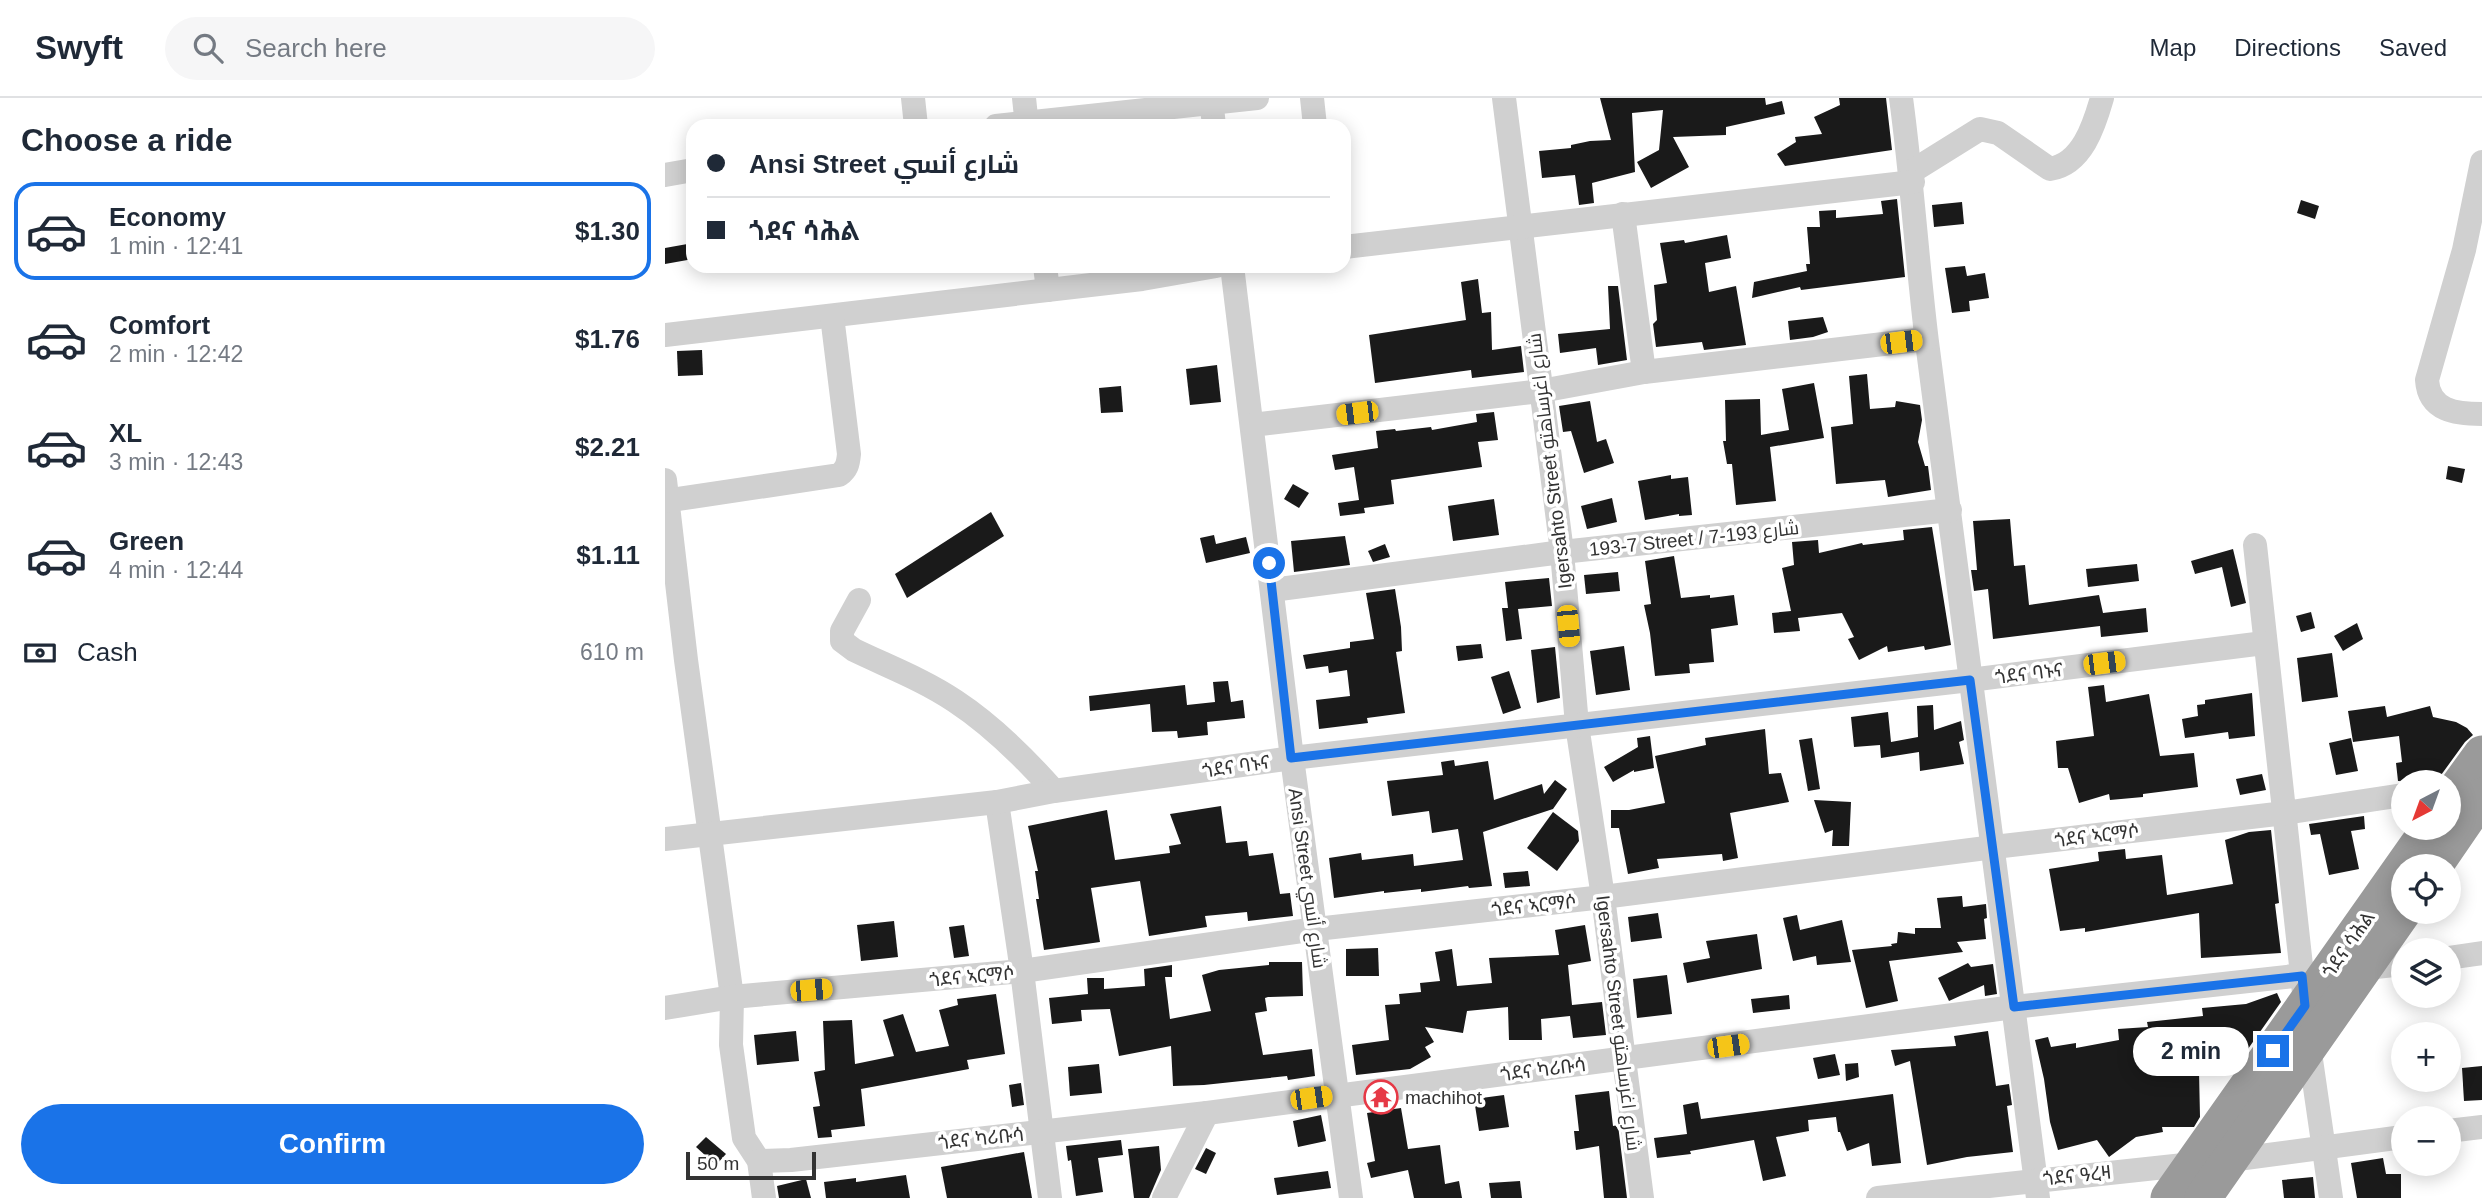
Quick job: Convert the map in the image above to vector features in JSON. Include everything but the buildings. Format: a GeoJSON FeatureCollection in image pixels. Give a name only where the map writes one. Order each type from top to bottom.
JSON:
{"type":"FeatureCollection","features":[{"type":"Feature","properties":{"kind":"highway"},"geometry":{"type":"LineString","coordinates":[[2439,854],[2482,754]]}},
{"type":"Feature","properties":{"kind":"highway","name":"ጎደና ሳሕል"},"geometry":{"type":"LineString","coordinates":[[2168,1198],[2312,985],[2421,840]]}},
{"type":"Feature","properties":{"kind":"highway"},"geometry":{"type":"LineString","coordinates":[[2203,1198],[2395,924]]}},
{"type":"Feature","properties":{"kind":"street"},"geometry":{"type":"LineString","coordinates":[[913,98],[915,119]]}},
{"type":"Feature","properties":{"kind":"street"},"geometry":{"type":"LineString","coordinates":[[1024,98],[1026,119]]}},
{"type":"Feature","properties":{"kind":"street"},"geometry":{"type":"LineString","coordinates":[[1067,119],[1122,112],[1212,110],[1257,98]]}},
{"type":"Feature","properties":{"kind":"street"},"geometry":{"type":"LineString","coordinates":[[1313,98],[1314,119]]}},
{"type":"Feature","properties":{"kind":"street","name":"Igersahto Street شارع اغرساهتو"},"geometry":{"type":"LineString","coordinates":[[1504,98],[1562,552],[1577,725],[1603,897],[1642,1198]]}},
{"type":"Feature","properties":{"kind":"street"},"geometry":{"type":"LineString","coordinates":[[1901,98],[1912,177],[1927,339],[2036,1189]]}},
{"type":"Feature","properties":{"kind":"street"},"geometry":{"type":"LineString","coordinates":[[1351,246],[1912,177],[1980,129],[1998,133],[2050,169],[2063,167],[2082,149],[2102,98]]}},
{"type":"Feature","properties":{"kind":"street"},"geometry":{"type":"LineString","coordinates":[[2482,162],[2464,250],[2427,380],[2427,390],[2446,410],[2482,414]]}},
{"type":"Feature","properties":{"kind":"street"},"geometry":{"type":"LineString","coordinates":[[665,175],[686,171]]}},
{"type":"Feature","properties":{"kind":"street"},"geometry":{"type":"LineString","coordinates":[[1623,214],[1644,372]]}},
{"type":"Feature","properties":{"kind":"street"},"geometry":{"type":"LineString","coordinates":[[665,335],[832,316],[1047,278],[1141,273]]}},
{"type":"Feature","properties":{"kind":"street","name":"Ansi Street شارع أنسي"},"geometry":{"type":"LineString","coordinates":[[1234,273],[1291,758],[1351,1198]]}},
{"type":"Feature","properties":{"kind":"street"},"geometry":{"type":"LineString","coordinates":[[764,1198],[759,1161],[744,1138],[731,1045],[732,998],[710,834],[675,662],[666,494],[839,475],[844,471],[849,454],[832,316]]}},
{"type":"Feature","properties":{"kind":"street"},"geometry":{"type":"LineString","coordinates":[[1252,425],[1541,391],[1644,372],[1927,339]]}},
{"type":"Feature","properties":{"kind":"street","name":"193-7 Street / شارع 193-7"},"geometry":{"type":"LineString","coordinates":[[1272,590],[1562,552],[1950,510]]}},
{"type":"Feature","properties":{"kind":"street"},"geometry":{"type":"LineString","coordinates":[[2255,545],[2285,813],[2312,985],[2309,1046],[2331,1198]]}},
{"type":"Feature","properties":{"kind":"street"},"geometry":{"type":"LineString","coordinates":[[859,600],[842,631],[842,641],[854,650],[953,699],[999,734],[1054,791]]}},
{"type":"Feature","properties":{"kind":"street","name":"ጎደና ባኑና"},"geometry":{"type":"LineString","coordinates":[[665,839],[997,802],[1054,791],[1291,758],[1970,680],[2264,643]]}},
{"type":"Feature","properties":{"kind":"street","name":"ጎደና ኣርማሶ"},"geometry":{"type":"LineString","coordinates":[[665,1008],[732,998],[1022,971],[1316,929],[1603,897],[2285,813],[2391,797]]}},
{"type":"Feature","properties":{"kind":"street"},"geometry":{"type":"LineString","coordinates":[[997,802],[1022,971],[1050,1198]]}},
{"type":"Feature","properties":{"kind":"street"},"geometry":{"type":"LineString","coordinates":[[2461,956],[2482,953]]}},
{"type":"Feature","properties":{"kind":"street","name":"ጎደና ካሪቡሳ"},"geometry":{"type":"LineString","coordinates":[[759,1161],[1207,1113],[2014,1007],[2312,985],[2364,969],[2391,966]]}},
{"type":"Feature","properties":{"kind":"street"},"geometry":{"type":"LineString","coordinates":[[1164,1198],[1207,1113]]}},
{"type":"Feature","properties":{"kind":"street"},"geometry":{"type":"LineString","coordinates":[[2461,1129],[2482,1127]]}},
{"type":"Feature","properties":{"kind":"street","name":"ጎደና ዓረዛ"},"geometry":{"type":"LineString","coordinates":[[1878,1198],[2036,1189],[2193,1163],[2391,1138]]}},
{"type":"Feature","properties":{"kind":"place","name":"machihot"},"geometry":{"type":"Point","coordinates":[1381,1097]}},
{"type":"Feature","properties":{"kind":"route"},"geometry":{"type":"LineString","coordinates":[[1269,563],[1291,758],[1970,680],[2014,1007],[2302,976],[2305,1006],[2273,1051]]}}]}
